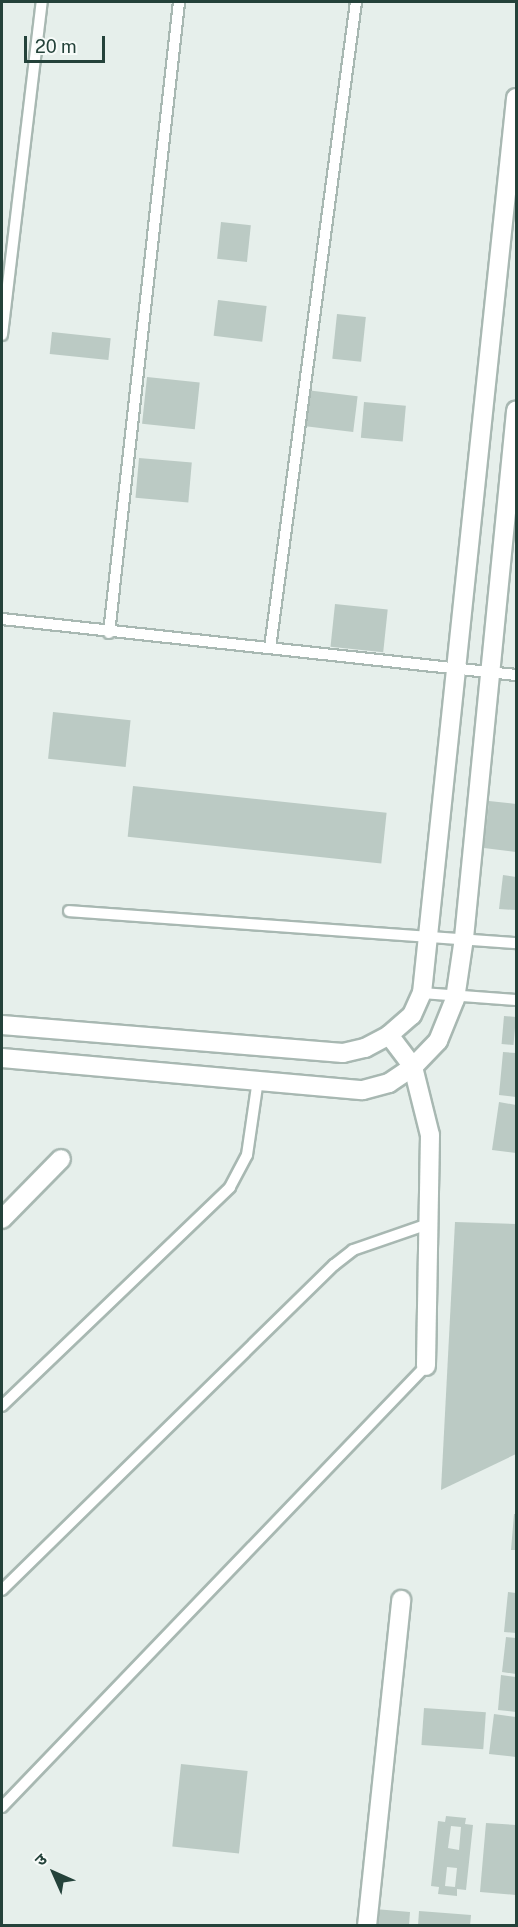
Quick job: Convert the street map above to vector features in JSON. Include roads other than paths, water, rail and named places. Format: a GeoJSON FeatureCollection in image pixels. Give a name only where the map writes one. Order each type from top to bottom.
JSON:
{"type":"FeatureCollection","features":[{"type":"Feature","properties":{"kind":"main road"},"geometry":{"type":"LineString","coordinates":[[2,1024],[343,1053],[365,1048],[389,1035],[412,1015],[422,993],[516,98]]}},
{"type":"Feature","properties":{"kind":"main road"},"geometry":{"type":"LineString","coordinates":[[2,1058],[363,1090],[389,1083],[413,1067],[438,1041],[455,995],[464,938],[516,411]]}},
{"type":"Feature","properties":{"kind":"main road"},"geometry":{"type":"LineString","coordinates":[[389,1035],[413,1067],[430,1135],[431,1223],[426,1366]]}},
{"type":"Feature","properties":{"kind":"main road"},"geometry":{"type":"LineString","coordinates":[[2,1219],[61,1159]]}},
{"type":"Feature","properties":{"kind":"main road"},"geometry":{"type":"LineString","coordinates":[[367,1926],[401,1600]]}},
{"type":"Feature","properties":{"kind":"lane"},"geometry":{"type":"LineString","coordinates":[[2,334],[42,2]]}},
{"type":"Feature","properties":{"kind":"lane"},"geometry":{"type":"LineString","coordinates":[[109,633],[179,2]]}},
{"type":"Feature","properties":{"kind":"lane"},"geometry":{"type":"LineString","coordinates":[[270,648],[356,2]]}},
{"type":"Feature","properties":{"kind":"lane"},"geometry":{"type":"LineString","coordinates":[[2,619],[109,633],[516,675]]}},
{"type":"Feature","properties":{"kind":"lane"},"geometry":{"type":"LineString","coordinates":[[69,911],[516,943]]}},
{"type":"Feature","properties":{"kind":"lane"},"geometry":{"type":"LineString","coordinates":[[422,993],[516,1000]]}},
{"type":"Feature","properties":{"kind":"lane"},"geometry":{"type":"LineString","coordinates":[[2,1406],[230,1187],[247,1155],[258,1080]]}},
{"type":"Feature","properties":{"kind":"lane"},"geometry":{"type":"LineString","coordinates":[[2,1590],[334,1265],[353,1250],[431,1223]]}},
{"type":"Feature","properties":{"kind":"lane"},"geometry":{"type":"LineString","coordinates":[[2,1807],[426,1366]]}}]}
